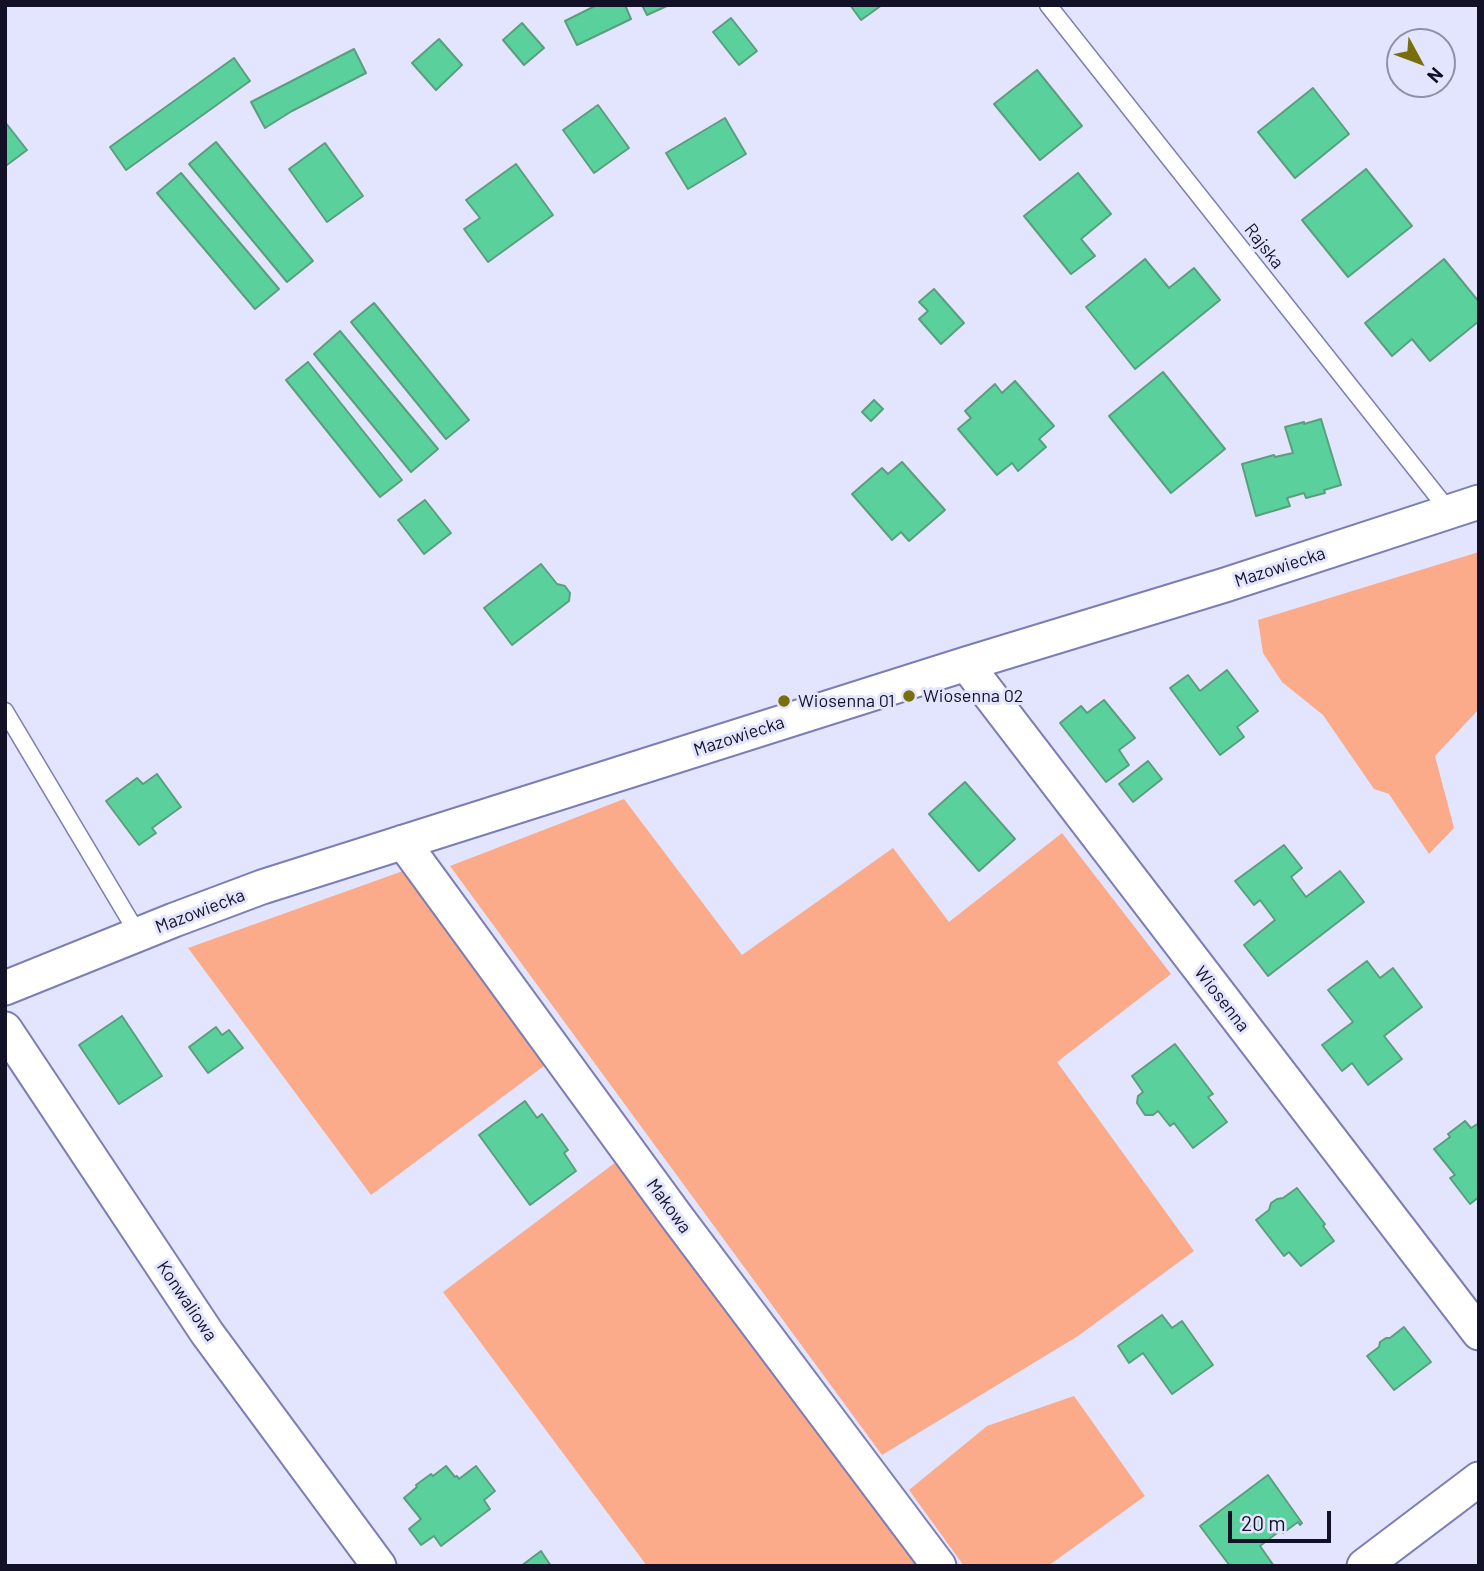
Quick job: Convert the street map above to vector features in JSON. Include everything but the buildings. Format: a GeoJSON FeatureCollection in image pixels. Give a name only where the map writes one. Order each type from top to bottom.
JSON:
{"type":"FeatureCollection","features":[{"type":"Feature","properties":{"kind":"street","name":"Mazowiecka"},"geometry":{"type":"LineString","coordinates":[[5,988],[262,887],[966,664],[1225,585],[1464,507]]}},
{"type":"Feature","properties":{"kind":"street","name":"Wiosenna"},"geometry":{"type":"LineString","coordinates":[[966,664],[1479,1333]]}},
{"type":"Feature","properties":{"kind":"street","name":"Makowa"},"geometry":{"type":"LineString","coordinates":[[403,842],[676,1216],[939,1566]]}},
{"type":"Feature","properties":{"kind":"street","name":"Konwaliowa"},"geometry":{"type":"LineString","coordinates":[[5,1029],[207,1333],[379,1566]]}},
{"type":"Feature","properties":{"kind":"street"},"geometry":{"type":"LineString","coordinates":[[1364,1566],[1479,1479]]}},
{"type":"Feature","properties":{"kind":"lane","name":"Rajska"},"geometry":{"type":"LineString","coordinates":[[1048,5],[1464,507]]}},
{"type":"Feature","properties":{"kind":"lane"},"geometry":{"type":"LineString","coordinates":[[5,711],[138,934]]}},
{"type":"Feature","properties":{"kind":"shaded area"},"geometry":{"type":"Polygon","coordinates":[[[1479,552],[1479,709],[1435,756],[1454,828],[1429,854],[1389,794],[1374,789],[1323,715],[1282,682],[1263,653],[1258,620],[1479,552]]]}},
{"type":"Feature","properties":{"kind":"shaded area"},"geometry":{"type":"Polygon","coordinates":[[[624,799],[742,955],[893,848],[949,922],[1062,833],[1171,974],[1057,1062],[1194,1251],[1078,1336],[882,1455],[450,866],[624,799]]]}},
{"type":"Feature","properties":{"kind":"shaded area"},"geometry":{"type":"Polygon","coordinates":[[[403,871],[544,1066],[371,1195],[188,948],[403,871]]]}},
{"type":"Feature","properties":{"kind":"shaded area"},"geometry":{"type":"Polygon","coordinates":[[[616,1162],[917,1566],[647,1566],[443,1292],[616,1162]]]}},
{"type":"Feature","properties":{"kind":"shaded area"},"geometry":{"type":"Polygon","coordinates":[[[1074,1396],[1145,1496],[1048,1566],[964,1566],[909,1490],[987,1426],[1074,1396]]]}},
{"type":"Feature","properties":{"kind":"place","name":"Wiosenna 02"},"geometry":{"type":"Point","coordinates":[909,696]}},
{"type":"Feature","properties":{"kind":"place","name":"Wiosenna 01"},"geometry":{"type":"Point","coordinates":[784,701]}}]}
